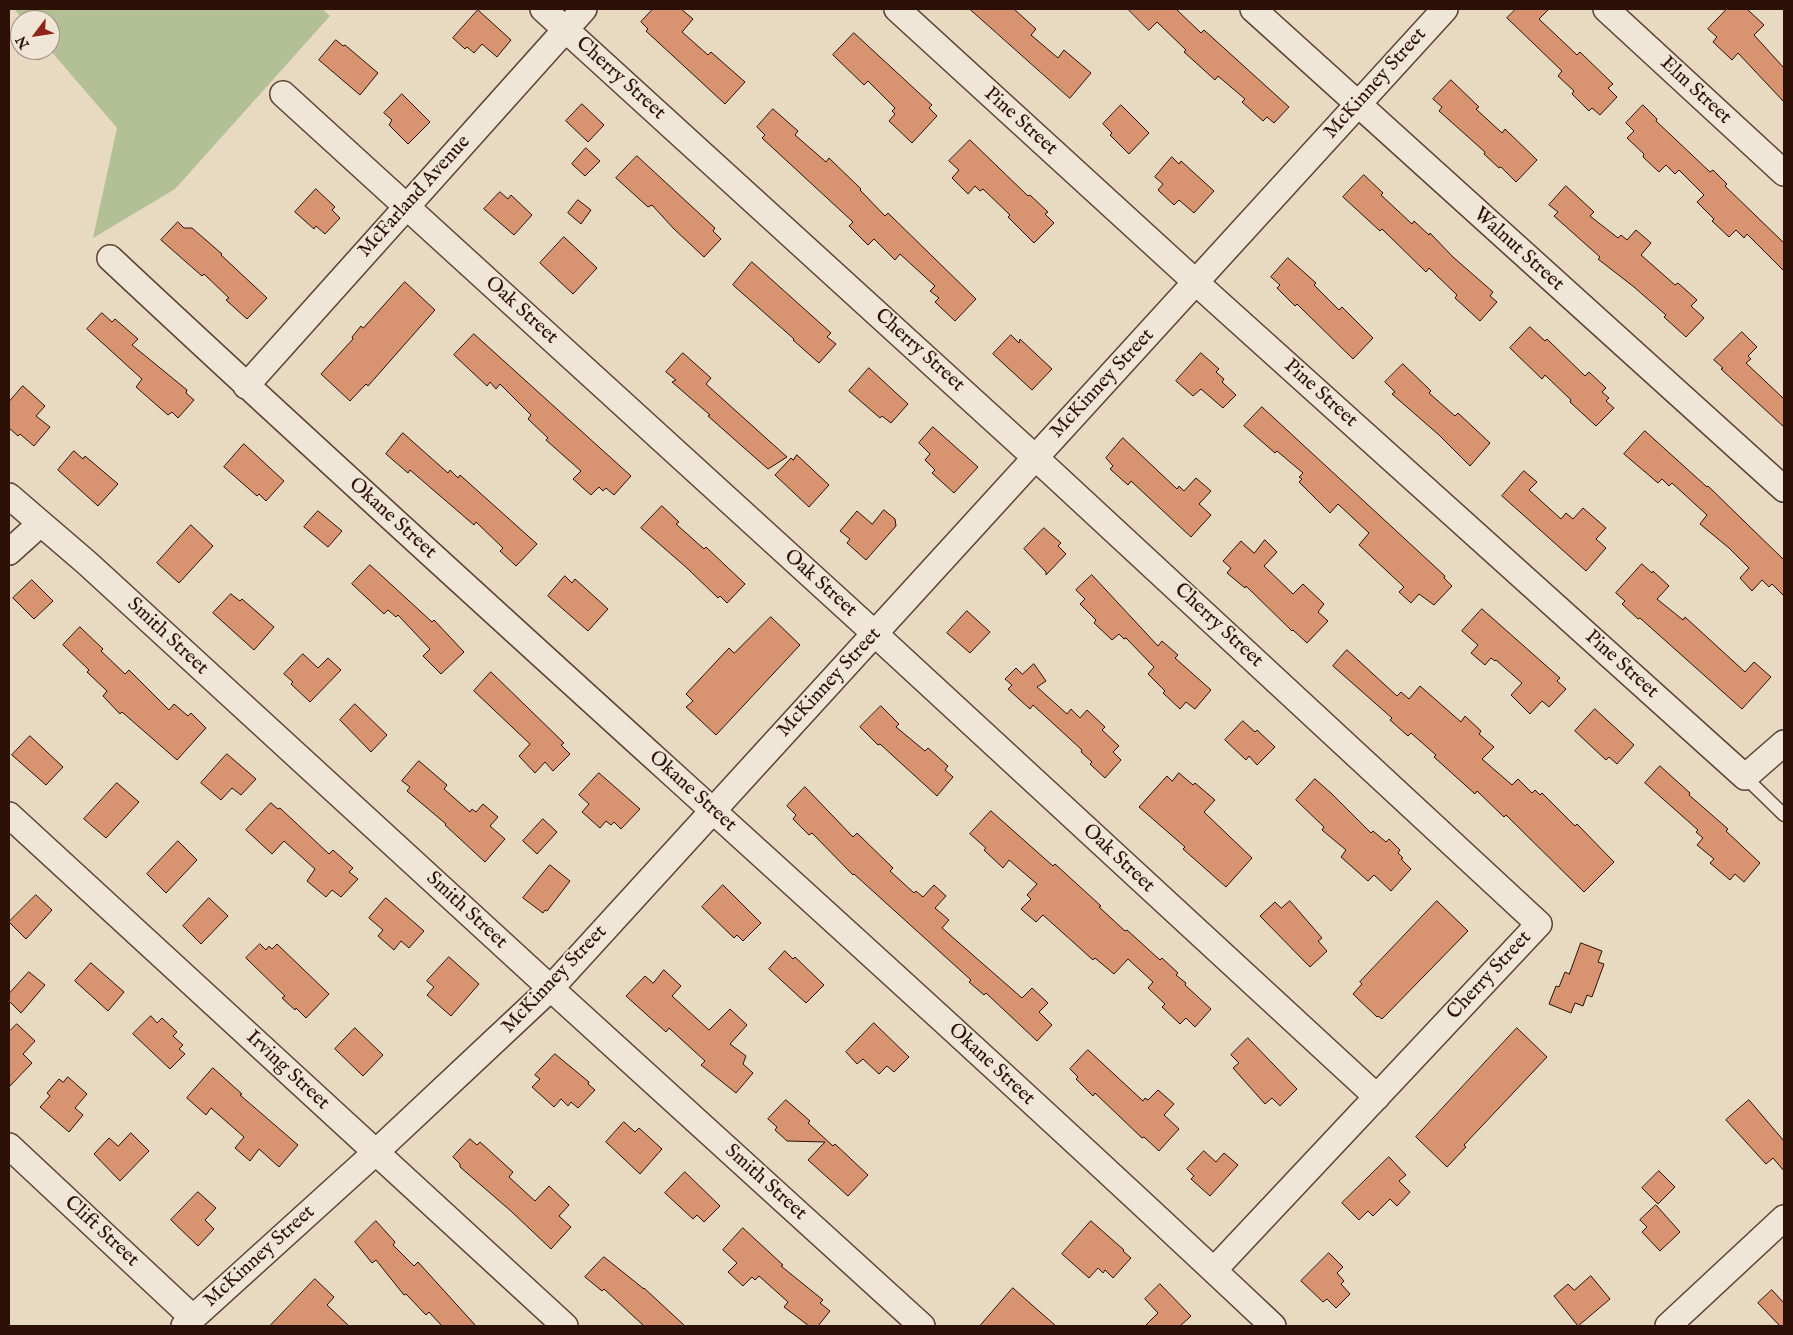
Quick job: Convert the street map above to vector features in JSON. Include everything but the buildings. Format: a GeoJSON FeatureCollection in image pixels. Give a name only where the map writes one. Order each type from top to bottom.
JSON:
{"type":"FeatureCollection","features":[{"type":"Feature","properties":{"kind":"street","name":"Cherry Street"},"geometry":{"type":"LineString","coordinates":[[543,9],[1035,457],[1539,924],[1214,1270]]}},
{"type":"Feature","properties":{"kind":"street","name":"McFarland Avenue"},"geometry":{"type":"LineString","coordinates":[[246,386],[584,9]]}},
{"type":"Feature","properties":{"kind":"street","name":"Pine Street"},"geometry":{"type":"LineString","coordinates":[[897,9],[1196,283],[1745,777]]}},
{"type":"Feature","properties":{"kind":"street","name":"Walnut Street"},"geometry":{"type":"LineString","coordinates":[[1253,9],[1784,489]]}},
{"type":"Feature","properties":{"kind":"street","name":"McKinney Street"},"geometry":{"type":"LineString","coordinates":[[189,1322],[376,1152],[550,988],[1445,9]]}},
{"type":"Feature","properties":{"kind":"street","name":"Elm Street"},"geometry":{"type":"LineString","coordinates":[[1606,9],[1784,173]]}},
{"type":"Feature","properties":{"kind":"street","name":"Oak Street"},"geometry":{"type":"LineString","coordinates":[[283,94],[875,634],[1377,1097]]}},
{"type":"Feature","properties":{"kind":"street","name":"Okane Street"},"geometry":{"type":"LineString","coordinates":[[110,258],[246,386],[1273,1326]]}},
{"type":"Feature","properties":{"kind":"street","name":"Smith Street"},"geometry":{"type":"LineString","coordinates":[[9,496],[87,563],[922,1326]]}},
{"type":"Feature","properties":{"kind":"street"},"geometry":{"type":"LineString","coordinates":[[9,552],[40,524]]}},
{"type":"Feature","properties":{"kind":"street"},"geometry":{"type":"LineString","coordinates":[[1745,777],[1784,743]]}},
{"type":"Feature","properties":{"kind":"street","name":"Irving Street"},"geometry":{"type":"LineString","coordinates":[[9,816],[565,1326]]}},
{"type":"Feature","properties":{"kind":"street","name":"Clift Street"},"geometry":{"type":"LineString","coordinates":[[9,1146],[189,1322]]}},
{"type":"Feature","properties":{"kind":"street"},"geometry":{"type":"LineString","coordinates":[[1668,1326],[1784,1218]]}},
{"type":"Feature","properties":{"kind":"lane"},"geometry":{"type":"LineString","coordinates":[[1745,777],[1784,815]]}},
{"type":"Feature","properties":{"kind":"green space"},"geometry":{"type":"Polygon","coordinates":[[[322,9],[330,16],[175,189],[93,238],[117,128],[59,60],[60,10],[15,10],[322,9]]]}}]}
